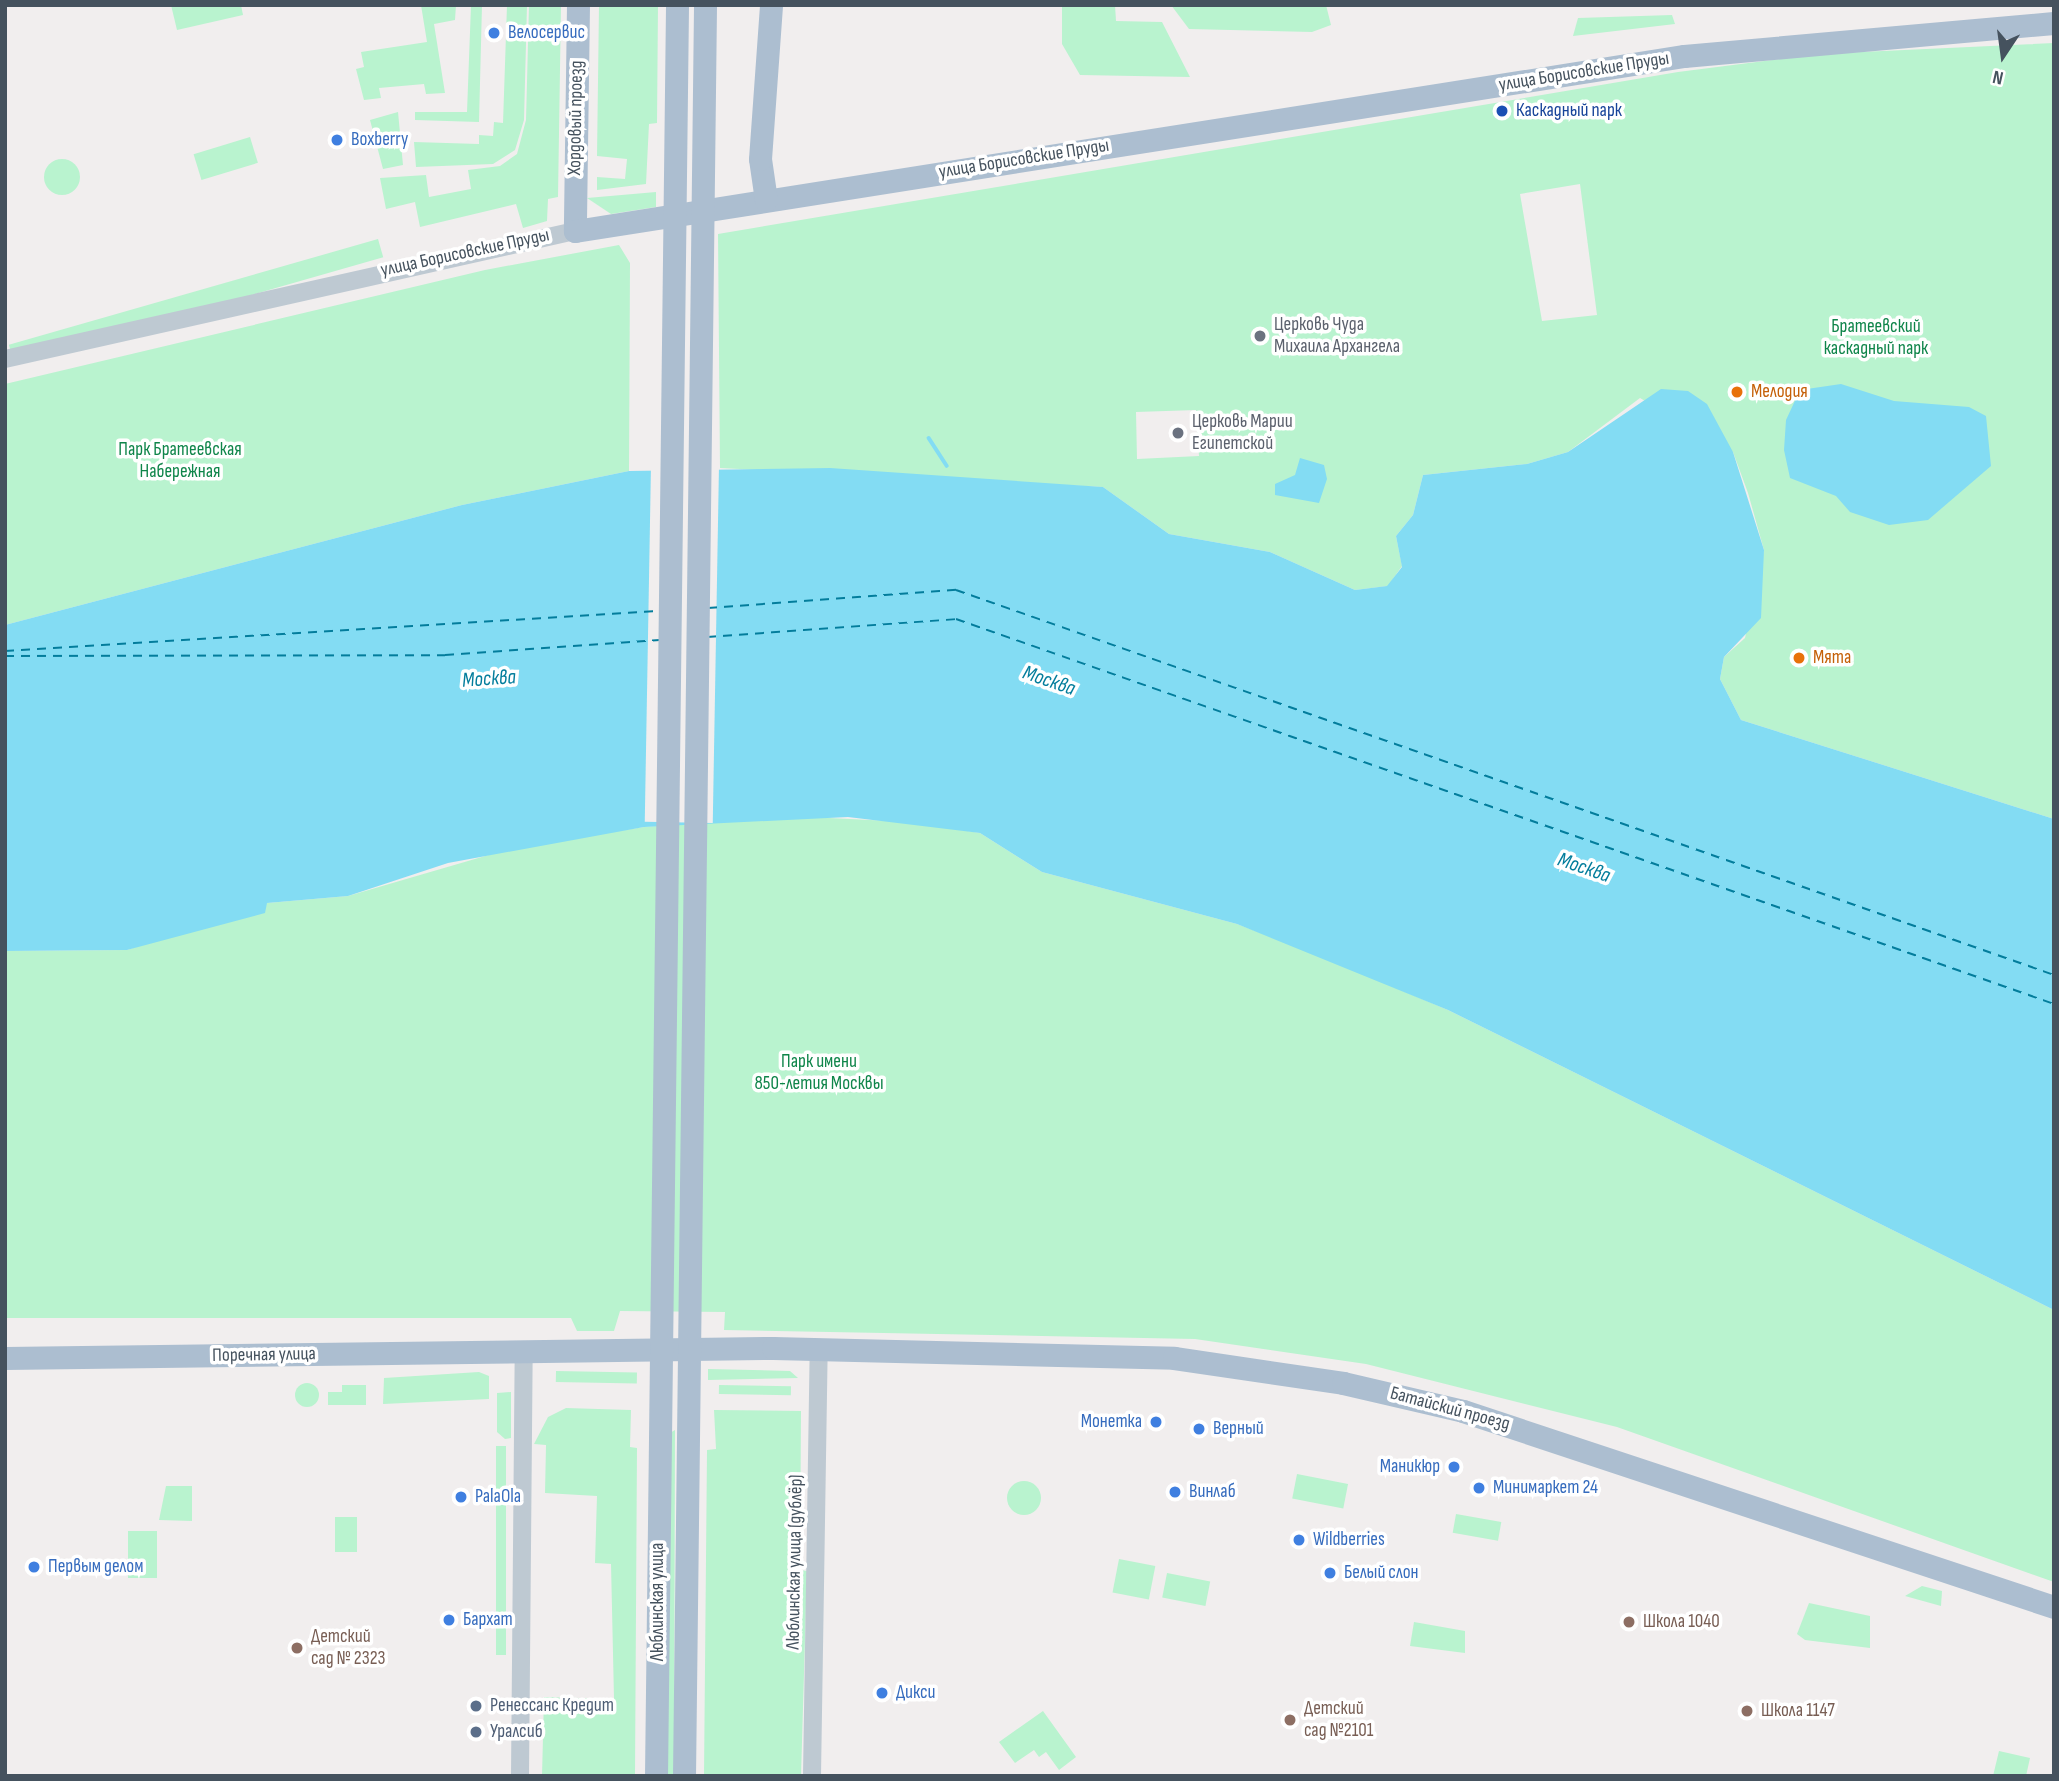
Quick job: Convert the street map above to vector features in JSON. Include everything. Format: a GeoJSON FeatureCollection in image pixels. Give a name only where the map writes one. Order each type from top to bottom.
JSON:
{"type":"FeatureCollection","features":[{"type":"Feature","properties":{"kind":"main road","name":"Хордовый проезд"},"geometry":{"type":"LineString","coordinates":[[575,231],[578,5]]}},
{"type":"Feature","properties":{"kind":"main road","name":"Люблинская улица"},"geometry":{"type":"LineString","coordinates":[[656,1776],[658,1428],[677,5]]}},
{"type":"Feature","properties":{"kind":"main road","name":"Люблинская улица"},"geometry":{"type":"LineString","coordinates":[[684,1776],[705,5]]}},
{"type":"Feature","properties":{"kind":"main road"},"geometry":{"type":"LineString","coordinates":[[766,200],[760,159],[771,5]]}},
{"type":"Feature","properties":{"kind":"main road","name":"улица Борисовские Пруды"},"geometry":{"type":"LineString","coordinates":[[575,231],[1684,56],[2054,23]]}},
{"type":"Feature","properties":{"kind":"main road","name":"Батайский проезд"},"geometry":{"type":"LineString","coordinates":[[524,1353],[819,1350],[1174,1358],[1386,1392],[1597,1451],[2054,1607]]}},
{"type":"Feature","properties":{"kind":"main road","name":"Поречная улица"},"geometry":{"type":"LineString","coordinates":[[5,1358],[524,1353]]}},
{"type":"Feature","properties":{"kind":"street","name":"улица Борисовские Пруды"},"geometry":{"type":"LineString","coordinates":[[5,359],[575,231]]}},
{"type":"Feature","properties":{"kind":"street","name":"Люблинская улица (дублёр)"},"geometry":{"type":"LineString","coordinates":[[812,1776],[819,1350]]}},
{"type":"Feature","properties":{"kind":"street"},"geometry":{"type":"LineString","coordinates":[[520,1776],[524,1353]]}},
{"type":"Feature","properties":{"kind":"green space"},"geometry":{"type":"Polygon","coordinates":[[[171,5],[241,5],[243,15],[177,30],[171,5]]]}},
{"type":"Feature","properties":{"kind":"green space"},"geometry":{"type":"Polygon","coordinates":[[[421,5],[456,5],[455,20],[434,24],[445,93],[426,94],[424,84],[379,88],[381,98],[364,100],[356,69],[364,67],[361,52],[427,42],[421,5]]]}},
{"type":"Feature","properties":{"kind":"green space"},"geometry":{"type":"Polygon","coordinates":[[[471,5],[482,5],[479,122],[415,120],[415,112],[467,112],[471,5]]]}},
{"type":"Feature","properties":{"kind":"green space"},"geometry":{"type":"Polygon","coordinates":[[[507,5],[527,5],[524,120],[515,150],[493,164],[416,167],[414,142],[479,144],[479,135],[493,136],[494,122],[503,123],[507,5]]]}},
{"type":"Feature","properties":{"kind":"green space"},"geometry":{"type":"Polygon","coordinates":[[[529,5],[561,5],[558,197],[548,199],[547,221],[523,228],[516,204],[420,227],[415,202],[386,209],[380,178],[426,175],[429,197],[471,189],[468,170],[500,166],[517,154],[526,120],[529,5]]]}},
{"type":"Feature","properties":{"kind":"green space"},"geometry":{"type":"Polygon","coordinates":[[[599,5],[658,5],[657,123],[649,124],[646,184],[597,190],[597,177],[625,179],[627,159],[597,156],[599,5]]]}},
{"type":"Feature","properties":{"kind":"green space"},"geometry":{"type":"Polygon","coordinates":[[[1062,5],[1115,5],[1116,21],[1162,22],[1190,77],[1080,75],[1062,44],[1062,5]]]}},
{"type":"Feature","properties":{"kind":"green space"},"geometry":{"type":"Polygon","coordinates":[[[1171,5],[1326,5],[1331,25],[1312,32],[1189,29],[1171,5]]]}},
{"type":"Feature","properties":{"kind":"green space"},"geometry":{"type":"Polygon","coordinates":[[[1672,15],[1675,24],[1573,36],[1578,18],[1672,15]]]}},
{"type":"Feature","properties":{"kind":"green space","name":"Братеевский каскадный парк"},"geometry":{"type":"Polygon","coordinates":[[[2054,43],[2054,819],[1741,720],[1720,679],[1724,657],[1745,638],[1764,550],[1748,493],[1733,452],[1640,398],[1568,452],[1527,464],[1423,475],[1413,515],[1396,536],[1402,566],[1388,586],[1355,590],[1270,552],[1169,534],[1103,487],[720,468],[718,234],[1678,72],[1818,54],[2054,43]],[[1580,184],[1520,194],[1542,321],[1597,315],[1580,184]],[[1196,410],[1136,412],[1137,459],[1199,456],[1196,410]]]}},
{"type":"Feature","properties":{"kind":"green space"},"geometry":{"type":"Polygon","coordinates":[[[398,112],[403,165],[383,169],[370,120],[398,112]]]}},
{"type":"Feature","properties":{"kind":"green space"},"geometry":{"type":"Polygon","coordinates":[[[250,137],[258,163],[201,180],[194,154],[250,137]]]}},
{"type":"Feature","properties":{"kind":"green space"},"geometry":{"type":"Polygon","coordinates":[[[62,159],[74,165],[80,177],[74,189],[62,195],[50,189],[44,177],[50,165],[62,159]]]}},
{"type":"Feature","properties":{"kind":"green space"},"geometry":{"type":"Polygon","coordinates":[[[656,192],[656,207],[611,214],[587,198],[656,192]]]}},
{"type":"Feature","properties":{"kind":"green space"},"geometry":{"type":"Polygon","coordinates":[[[378,239],[383,257],[14,363],[9,345],[378,239]]]}},
{"type":"Feature","properties":{"kind":"green space","name":"Парк Братеевская Набережная"},"geometry":{"type":"Polygon","coordinates":[[[619,245],[630,263],[629,471],[462,505],[5,625],[5,384],[485,270],[619,245]]]}},
{"type":"Feature","properties":{"kind":"green space","name":"Парк имени 850-летия Москвы"},"geometry":{"type":"Polygon","coordinates":[[[788,816],[911,822],[980,833],[1042,872],[1237,924],[1301,948],[1448,1010],[2054,1310],[2054,1582],[1617,1427],[1366,1364],[1195,1339],[724,1330],[725,1312],[620,1311],[614,1331],[577,1331],[571,1318],[5,1318],[5,951],[127,950],[267,903],[348,896],[516,847],[644,827],[788,816]]]}},
{"type":"Feature","properties":{"kind":"green space"},"geometry":{"type":"Polygon","coordinates":[[[708,1369],[790,1371],[798,1378],[708,1380],[708,1369]]]}},
{"type":"Feature","properties":{"kind":"green space"},"geometry":{"type":"Polygon","coordinates":[[[556,1371],[637,1372],[637,1383],[556,1382],[556,1371]]]}},
{"type":"Feature","properties":{"kind":"green space"},"geometry":{"type":"Polygon","coordinates":[[[479,1372],[489,1376],[489,1399],[383,1404],[384,1378],[479,1372]]]}},
{"type":"Feature","properties":{"kind":"green space"},"geometry":{"type":"Polygon","coordinates":[[[307,1383],[318,1390],[319,1395],[312,1406],[307,1407],[296,1400],[295,1395],[302,1384],[307,1383]]]}},
{"type":"Feature","properties":{"kind":"green space"},"geometry":{"type":"Polygon","coordinates":[[[342,1385],[366,1385],[366,1405],[328,1405],[328,1392],[342,1392],[342,1385]]]}},
{"type":"Feature","properties":{"kind":"green space"},"geometry":{"type":"Polygon","coordinates":[[[719,1385],[791,1386],[791,1395],[719,1394],[719,1385]]]}},
{"type":"Feature","properties":{"kind":"green space"},"geometry":{"type":"Polygon","coordinates":[[[511,1392],[511,1438],[505,1439],[497,1432],[497,1393],[511,1392]]]}},
{"type":"Feature","properties":{"kind":"green space"},"geometry":{"type":"Polygon","coordinates":[[[566,1408],[631,1410],[630,1447],[637,1448],[635,1776],[542,1776],[544,1697],[614,1699],[611,1564],[595,1563],[597,1496],[545,1493],[546,1445],[534,1444],[548,1417],[566,1408]]]}},
{"type":"Feature","properties":{"kind":"green space"},"geometry":{"type":"Polygon","coordinates":[[[714,1410],[801,1411],[800,1570],[807,1571],[801,1776],[704,1776],[707,1450],[716,1449],[714,1410]]]}},
{"type":"Feature","properties":{"kind":"green space"},"geometry":{"type":"Polygon","coordinates":[[[675,1430],[674,1776],[667,1776],[670,1433],[675,1430]]]}},
{"type":"Feature","properties":{"kind":"green space"},"geometry":{"type":"Polygon","coordinates":[[[496,1446],[506,1446],[506,1655],[496,1655],[496,1446]]]}},
{"type":"Feature","properties":{"kind":"green space"},"geometry":{"type":"Polygon","coordinates":[[[1297,1474],[1348,1484],[1343,1508],[1292,1499],[1297,1474]]]}},
{"type":"Feature","properties":{"kind":"green space"},"geometry":{"type":"Polygon","coordinates":[[[1024,1481],[1036,1486],[1041,1498],[1036,1510],[1024,1515],[1012,1510],[1007,1498],[1012,1486],[1024,1481]]]}},
{"type":"Feature","properties":{"kind":"green space"},"geometry":{"type":"Polygon","coordinates":[[[166,1486],[192,1486],[192,1521],[159,1520],[166,1486]]]}},
{"type":"Feature","properties":{"kind":"green space"},"geometry":{"type":"Polygon","coordinates":[[[1456,1514],[1501,1522],[1498,1541],[1453,1533],[1456,1514]]]}},
{"type":"Feature","properties":{"kind":"green space"},"geometry":{"type":"Polygon","coordinates":[[[335,1517],[357,1517],[357,1552],[335,1552],[335,1517]]]}},
{"type":"Feature","properties":{"kind":"green space"},"geometry":{"type":"Polygon","coordinates":[[[128,1531],[157,1531],[157,1578],[128,1578],[128,1531]]]}},
{"type":"Feature","properties":{"kind":"green space"},"geometry":{"type":"Polygon","coordinates":[[[1119,1559],[1155,1566],[1149,1599],[1113,1592],[1119,1559]]]}},
{"type":"Feature","properties":{"kind":"green space"},"geometry":{"type":"Polygon","coordinates":[[[1167,1573],[1210,1581],[1205,1606],[1162,1598],[1167,1573]]]}},
{"type":"Feature","properties":{"kind":"green space"},"geometry":{"type":"Polygon","coordinates":[[[1922,1586],[1942,1591],[1941,1606],[1905,1596],[1922,1586]]]}},
{"type":"Feature","properties":{"kind":"green space"},"geometry":{"type":"Polygon","coordinates":[[[1809,1603],[1870,1616],[1870,1648],[1805,1640],[1797,1634],[1809,1603]]]}},
{"type":"Feature","properties":{"kind":"green space"},"geometry":{"type":"Polygon","coordinates":[[[1414,1622],[1465,1631],[1465,1653],[1410,1646],[1414,1622]]]}},
{"type":"Feature","properties":{"kind":"green space"},"geometry":{"type":"Polygon","coordinates":[[[1043,1711],[1076,1757],[1059,1770],[1046,1752],[1039,1757],[1034,1750],[1015,1763],[999,1742],[1043,1711]]]}},
{"type":"Feature","properties":{"kind":"green space"},"geometry":{"type":"Polygon","coordinates":[[[1999,1751],[2030,1758],[2026,1776],[1993,1776],[1999,1751]]]}},
{"type":"Feature","properties":{"kind":"water"},"geometry":{"type":"Polygon","coordinates":[[[1841,384],[1894,401],[1969,407],[1986,416],[1991,466],[1928,520],[1889,525],[1850,512],[1836,496],[1790,478],[1784,450],[1786,420],[1800,390],[1841,384]]]}},
{"type":"Feature","properties":{"kind":"water","name":"Москва"},"geometry":{"type":"Polygon","coordinates":[[[1661,389],[1688,391],[1707,404],[1733,452],[1764,550],[1761,618],[1724,657],[1720,679],[1741,720],[2054,819],[2054,1310],[1448,1010],[1237,924],[1042,872],[980,833],[848,817],[644,827],[448,863],[348,896],[267,903],[265,913],[127,950],[5,951],[5,625],[462,505],[629,471],[830,468],[1103,487],[1169,534],[1270,552],[1355,590],[1387,586],[1402,567],[1396,536],[1413,515],[1423,475],[1527,464],[1568,452],[1661,389]]]}},
{"type":"Feature","properties":{"kind":"water"},"geometry":{"type":"Polygon","coordinates":[[[1300,458],[1324,465],[1327,479],[1319,503],[1275,495],[1275,484],[1295,475],[1300,458]]]}},
{"type":"Feature","properties":{"kind":"pier"},"geometry":{"type":"Polygon","coordinates":[[[651,464],[719,465],[713,823],[645,822],[651,464]]]}},
{"type":"Feature","properties":{"kind":"waterway"},"geometry":{"type":"LineString","coordinates":[[929,438],[947,466]]}},
{"type":"Feature","properties":{"kind":"ferry route"},"geometry":{"type":"LineString","coordinates":[[708,608],[956,590],[2054,975]]}},
{"type":"Feature","properties":{"kind":"ferry route"},"geometry":{"type":"LineString","coordinates":[[5,651],[657,611]]}},
{"type":"Feature","properties":{"kind":"ferry route"},"geometry":{"type":"LineString","coordinates":[[707,637],[956,619],[2054,1004]]}},
{"type":"Feature","properties":{"kind":"ferry route"},"geometry":{"type":"LineString","coordinates":[[5,656],[445,655],[659,640]]}},
{"type":"Feature","properties":{"kind":"place","name":"Велосервис"},"geometry":{"type":"Point","coordinates":[494,33]}},
{"type":"Feature","properties":{"kind":"place","name":"Каскадный парк"},"geometry":{"type":"Point","coordinates":[1502,111]}},
{"type":"Feature","properties":{"kind":"place","name":"Boxberry"},"geometry":{"type":"Point","coordinates":[337,140]}},
{"type":"Feature","properties":{"kind":"place","name":"Церковь Чуда Михаила Архангела"},"geometry":{"type":"Point","coordinates":[1260,336]}},
{"type":"Feature","properties":{"kind":"place","name":"Мелодия"},"geometry":{"type":"Point","coordinates":[1737,392]}},
{"type":"Feature","properties":{"kind":"place","name":"Церковь Марии Египетской"},"geometry":{"type":"Point","coordinates":[1178,433]}},
{"type":"Feature","properties":{"kind":"place","name":"Мята"},"geometry":{"type":"Point","coordinates":[1799,658]}},
{"type":"Feature","properties":{"kind":"place","name":"Монетка"},"geometry":{"type":"Point","coordinates":[1156,1422]}},
{"type":"Feature","properties":{"kind":"place","name":"Верный"},"geometry":{"type":"Point","coordinates":[1199,1429]}},
{"type":"Feature","properties":{"kind":"place","name":"Маникюр"},"geometry":{"type":"Point","coordinates":[1454,1467]}},
{"type":"Feature","properties":{"kind":"place","name":"Минимаркет 24"},"geometry":{"type":"Point","coordinates":[1479,1488]}},
{"type":"Feature","properties":{"kind":"place","name":"Винлаб"},"geometry":{"type":"Point","coordinates":[1175,1492]}},
{"type":"Feature","properties":{"kind":"place","name":"PalaOla"},"geometry":{"type":"Point","coordinates":[461,1497]}},
{"type":"Feature","properties":{"kind":"place","name":"Wildberries"},"geometry":{"type":"Point","coordinates":[1299,1540]}},
{"type":"Feature","properties":{"kind":"place","name":"Первым делом"},"geometry":{"type":"Point","coordinates":[34,1567]}},
{"type":"Feature","properties":{"kind":"place","name":"Белый слон"},"geometry":{"type":"Point","coordinates":[1330,1573]}},
{"type":"Feature","properties":{"kind":"place","name":"Бархат"},"geometry":{"type":"Point","coordinates":[449,1620]}},
{"type":"Feature","properties":{"kind":"place","name":"Школа 1040"},"geometry":{"type":"Point","coordinates":[1629,1622]}},
{"type":"Feature","properties":{"kind":"place","name":"Детский сад № 2323"},"geometry":{"type":"Point","coordinates":[297,1648]}},
{"type":"Feature","properties":{"kind":"place","name":"Дикси"},"geometry":{"type":"Point","coordinates":[882,1693]}},
{"type":"Feature","properties":{"kind":"place","name":"Ренессанс Кредит"},"geometry":{"type":"Point","coordinates":[476,1706]}},
{"type":"Feature","properties":{"kind":"place","name":"Школа 1147"},"geometry":{"type":"Point","coordinates":[1747,1711]}},
{"type":"Feature","properties":{"kind":"place","name":"Детский сад №2101"},"geometry":{"type":"Point","coordinates":[1290,1720]}},
{"type":"Feature","properties":{"kind":"place","name":"Уралсиб"},"geometry":{"type":"Point","coordinates":[476,1732]}}]}
